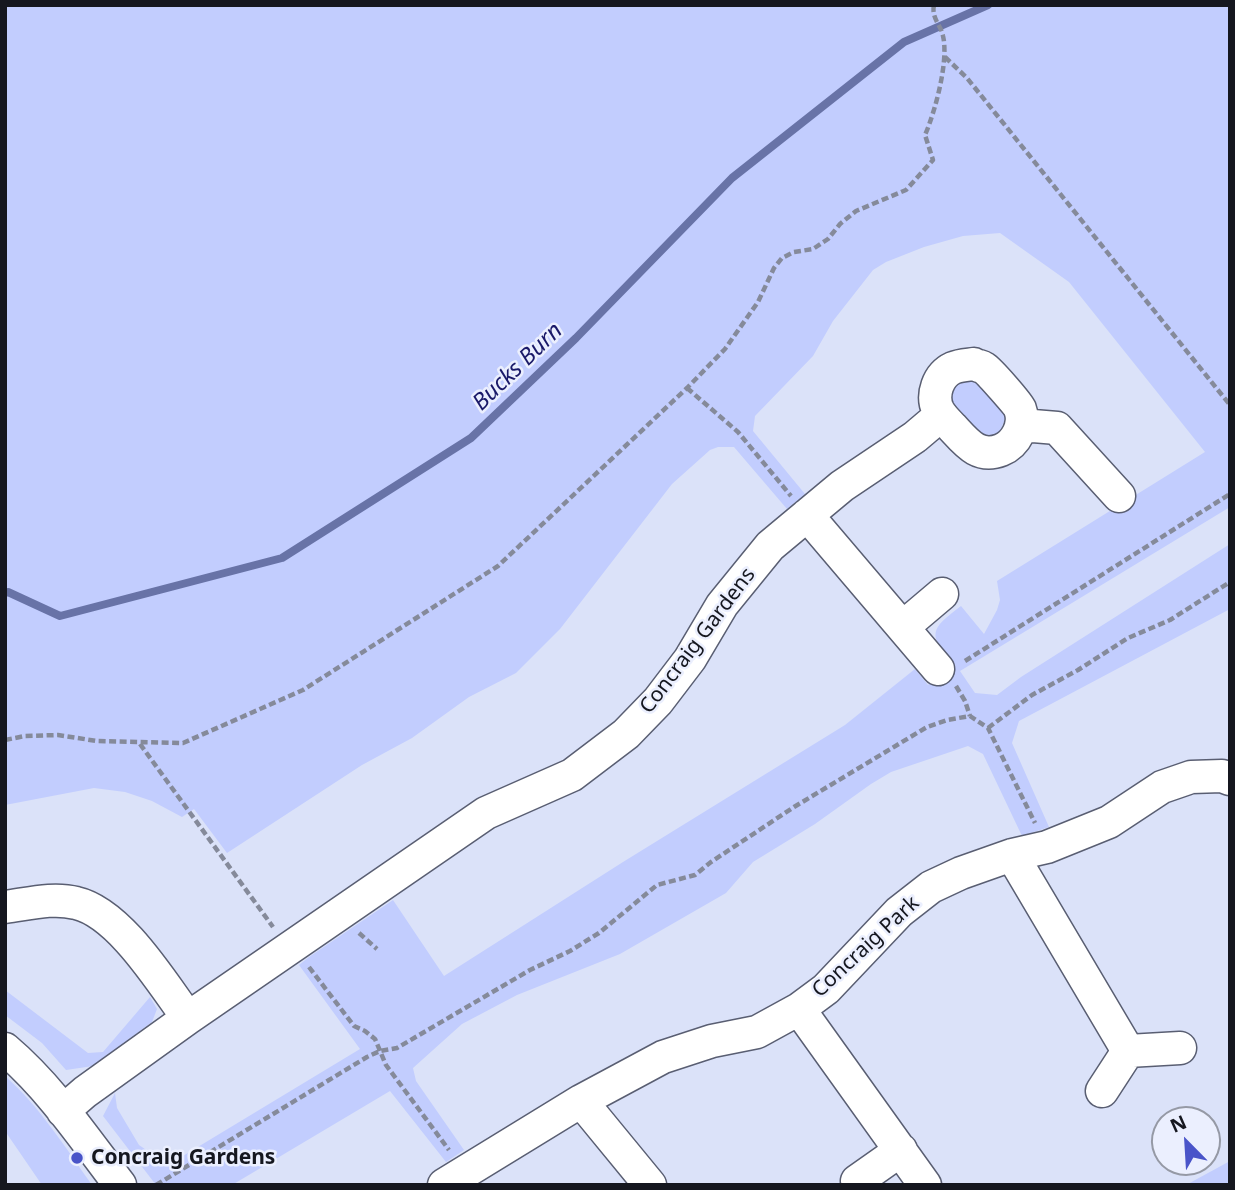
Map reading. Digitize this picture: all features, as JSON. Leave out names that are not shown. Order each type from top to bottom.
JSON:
[{"type":"street","points":[[962,365],[985,368],[1020,408],[1021,425],[1014,441],[1005,448],[994,452],[972,448],[937,409],[937,386],[951,369],[962,365]]},
{"type":"street","name":"Concraig Gardens","points":[[63,1111],[85,1092],[188,1018],[486,813],[572,775],[626,734],[658,701],[690,659],[722,605],[771,546],[842,486],[915,437],[941,415]]},
{"type":"street","points":[[1021,425],[1057,428],[1119,496]]},
{"type":"street","points":[[807,515],[902,627],[948,667]]},
{"type":"street","points":[[902,627],[942,594]]},
{"type":"street","name":"Concraig Park","points":[[444,1185],[581,1101],[663,1057],[712,1041],[757,1032],[799,1009],[826,989],[899,912],[931,887],[961,873],[1012,855],[1047,847],[1109,822],[1162,788],[1191,777],[1222,776],[1230,779]]},
{"type":"street","points":[[1012,855],[1128,1051]]},
{"type":"street","points":[[5,907],[55,900],[77,903],[99,912],[133,945],[188,1018]]},
{"type":"street","name":"Concraig Park","points":[[799,1009],[925,1185]]},
{"type":"street","points":[[1128,1051],[1180,1048]]},
{"type":"street","points":[[5,1049],[63,1111],[120,1185]]},
{"type":"street","points":[[1102,1091],[1128,1051]]},
{"type":"street","points":[[581,1101],[650,1185]]},
{"type":"street","points":[[857,1181],[901,1150]]},
{"type":"path","points":[[5,740],[25,736],[58,735],[97,741],[183,743],[303,690],[498,566],[725,349],[758,302],[774,268],[782,258],[794,252],[813,249],[828,239],[840,224],[856,211],[906,190],[933,160],[925,135],[933,116],[944,57],[943,35],[932,13],[934,5]]},
{"type":"path","points":[[944,57],[967,78],[1230,405]]},
{"type":"path","points":[[687,388],[738,432],[807,515]]},
{"type":"path","points":[[948,667],[1230,494]]},
{"type":"path","points":[[988,728],[1032,695],[1128,638],[1170,620],[1230,582]]},
{"type":"path","points":[[156,1185],[367,1057],[397,1048],[530,970],[570,951],[599,933],[657,885],[695,875],[794,807],[927,727],[970,716],[988,728],[1047,847]]},
{"type":"shaded area","points":[[5,5],[1230,5],[1230,507],[960,671],[975,693],[997,695],[1230,544],[1230,609],[1019,721],[1012,743],[1049,827],[1022,836],[983,754],[968,746],[891,772],[753,862],[726,893],[620,954],[517,995],[462,1024],[413,1068],[416,1081],[464,1150],[446,1162],[390,1091],[232,1185],[156,1185],[103,1116],[115,1093],[117,1108],[139,1145],[168,1165],[360,1049],[299,965],[309,957],[393,900],[444,976],[845,725],[915,669],[928,685],[953,665],[936,639],[938,627],[950,614],[961,606],[984,634],[1000,600],[997,581],[1205,452],[1069,282],[1000,233],[963,236],[924,247],[873,270],[833,321],[813,356],[755,416],[753,431],[805,494],[787,509],[734,447],[710,450],[672,484],[560,629],[516,673],[469,697],[412,738],[362,765],[227,853],[194,809],[182,817],[152,801],[125,792],[94,788],[5,805]]},
{"type":"shaded area","points":[[973,380],[997,402],[1006,417],[1000,431],[991,437],[979,434],[950,402],[950,391],[958,382]]},
{"type":"shaded area","points":[[5,990],[88,1053],[103,1052],[150,997],[157,1009],[152,1022],[93,1066],[66,1070],[42,1043],[5,1015]]},
{"type":"shaded area","points":[[5,1076],[41,1114],[92,1185],[42,1185],[5,1131]]},
{"type":"shaded area","points":[[1230,1161],[1230,1185],[1186,1185],[1202,1176],[1221,1176],[1221,1166]]},
{"type":"waterway","name":"Bucks Burn","points":[[5,593],[60,616],[282,558],[471,438],[576,338],[732,178],[904,42],[988,5]]},
{"type":"place","name":"Concraig Gardens","points":[[77,1158]]}]
